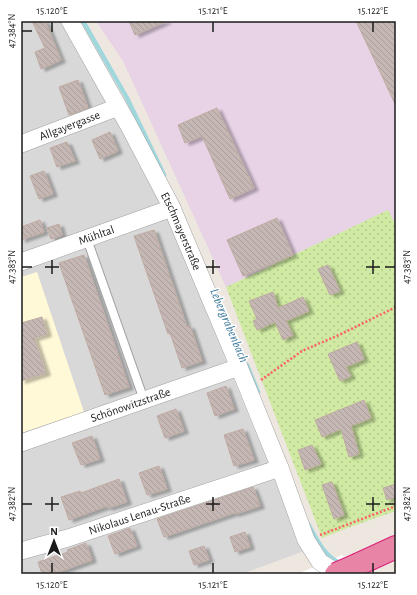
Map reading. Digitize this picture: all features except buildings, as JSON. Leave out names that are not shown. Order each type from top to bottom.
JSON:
[{"type":"highway","points":[[336,574],[396,547]]},
{"type":"street","name":"Etschmayerstraße","points":[[70,21],[172,208],[280,468],[306,540],[316,557],[327,567],[339,574]]},
{"type":"street","name":"Allgayergasse","points":[[21,144],[118,107]]},
{"type":"street","name":"Mühltal","points":[[21,262],[172,208]]},
{"type":"street","name":"Schönowitzstraße","points":[[21,443],[239,367]]},
{"type":"street","name":"Nikolaus Lenau-Straße","points":[[21,551],[68,538],[280,468]]},
{"type":"lane","points":[[87,238],[144,400]]},
{"type":"path","points":[[260,381],[302,351],[396,307]]},
{"type":"path","points":[[322,534],[396,506]]},
{"type":"shaded area","points":[[21,21],[72,21],[161,202],[304,551],[242,574],[21,574]]},
{"type":"shaded area","points":[[96,21],[396,21],[396,226],[388,210],[226,287],[123,61]]},
{"type":"shaded area","points":[[37,272],[84,412],[21,433],[21,277]]},
{"type":"green space","points":[[388,210],[396,226],[396,511],[322,538],[226,287]]},
{"type":"pier","points":[[342,555],[378,574],[307,574],[302,572]]},
{"type":"waterway","name":"Lebergrabenbach","points":[[83,21],[127,98],[164,175]]},
{"type":"waterway","name":"Lebergrabenbach","points":[[247,365],[258,392]]},
{"type":"waterway","name":"Lebergrabenbach","points":[[308,524],[329,556],[341,564]]}]
